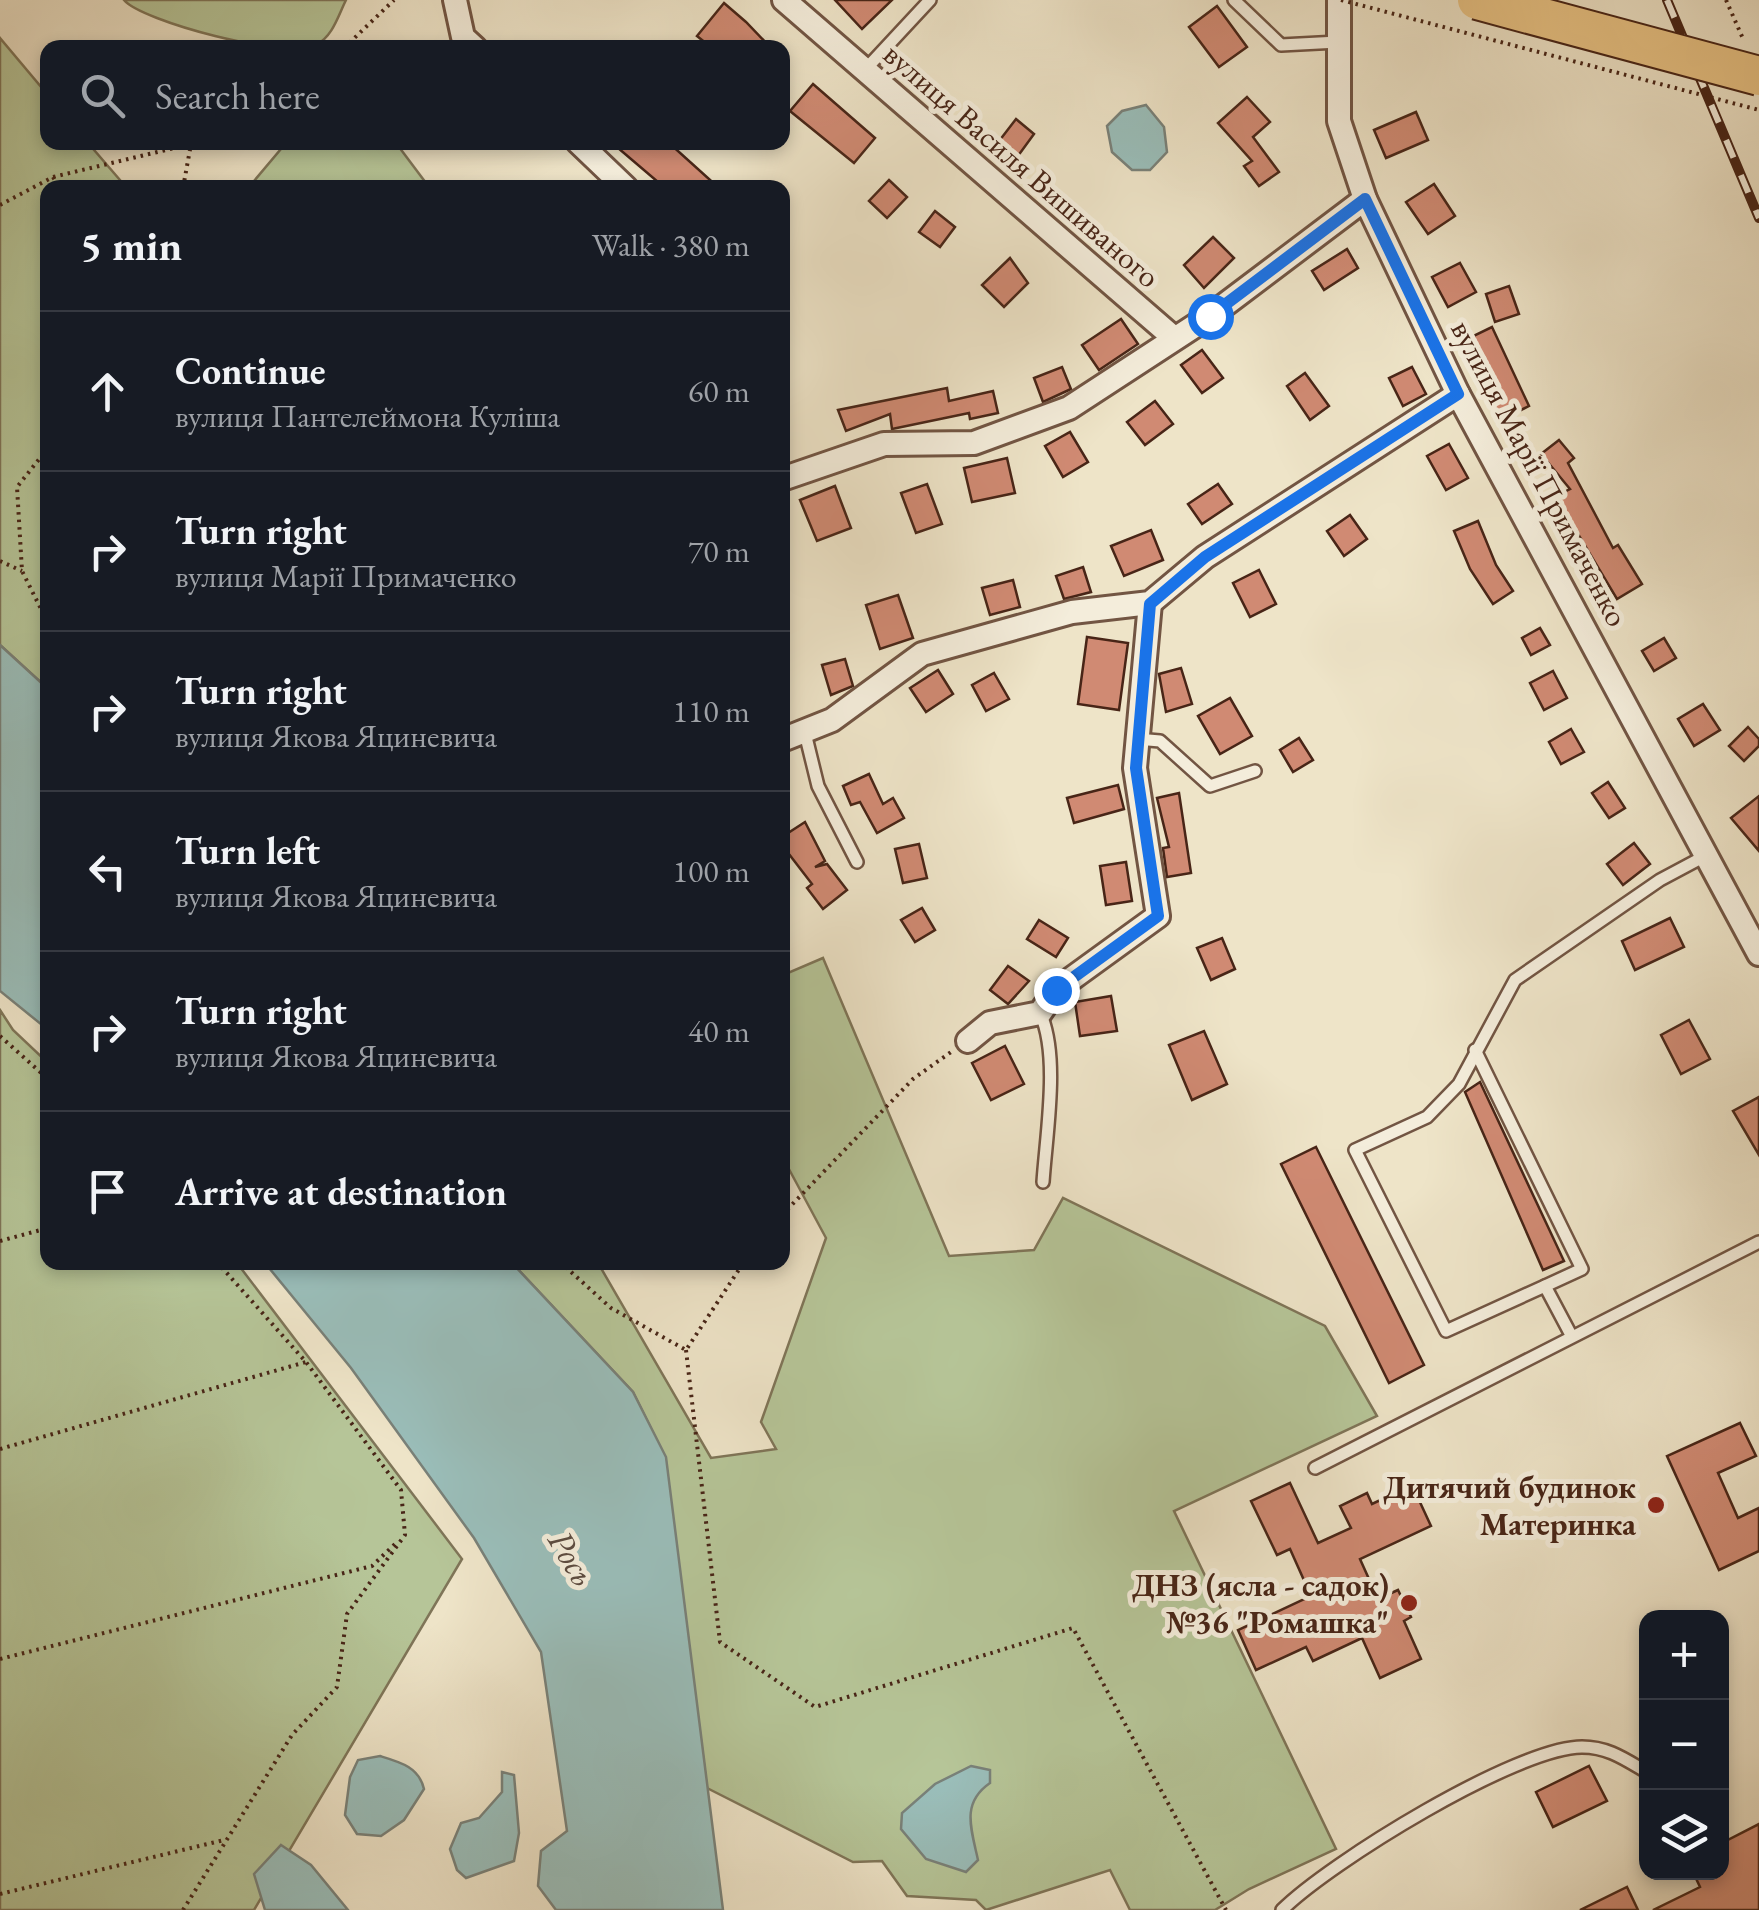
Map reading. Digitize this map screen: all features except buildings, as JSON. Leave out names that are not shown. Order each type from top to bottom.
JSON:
[{"type":"main road","points":[[1477,0],[1752,61]]},
{"type":"street","points":[[455,0],[467,40]]},
{"type":"street","name":"вулиця Василя Вишиваного","points":[[784,0],[1174,338]]},
{"type":"street","name":"вулиця Марії Примаченко","points":[[1340,0],[1339,120],[1365,199],[1458,394],[1759,954]]},
{"type":"street","points":[[586,150],[618,180]]},
{"type":"street","points":[[790,475],[884,444],[974,443],[1069,408],[1210,316],[1365,199]]},
{"type":"street","points":[[794,736],[832,720],[922,654],[1072,612],[1150,604],[1205,557],[1458,394]]},
{"type":"street","points":[[968,1041],[990,1024],[1040,1013],[1056,990],[1158,916],[1136,768],[1150,604]]},
{"type":"lane","points":[[864,71],[930,0]]},
{"type":"lane","points":[[1234,0],[1264,34],[1281,45],[1338,42]]},
{"type":"lane","points":[[794,736],[858,862]]},
{"type":"lane","points":[[1138,739],[1160,741],[1210,786],[1255,771]]},
{"type":"lane","points":[[1475,1050],[1582,1269],[1446,1331],[1355,1150],[1427,1117],[1459,1084],[1475,1050],[1515,980],[1660,880],[1704,856]]},
{"type":"lane","points":[[1040,1013],[1048,1028],[1049,1068],[1043,1182]]},
{"type":"lane","points":[[1315,1468],[1571,1334],[1759,1242]]},
{"type":"lane","points":[[1545,1286],[1571,1334]]},
{"type":"lane","points":[[1282,1910],[1344,1858],[1534,1758],[1578,1747],[1608,1749],[1639,1768]]},
{"type":"path","points":[[352,40],[394,0]]},
{"type":"path","points":[[1340,0],[1759,110]]},
{"type":"path","points":[[1726,0],[1752,61]]},
{"type":"path","points":[[47,180],[168,150]]},
{"type":"path","points":[[185,180],[192,150]]},
{"type":"path","points":[[0,205],[40,184]]},
{"type":"path","points":[[40,458],[17,486],[22,571],[40,606]]},
{"type":"path","points":[[0,561],[22,571]]},
{"type":"path","points":[[2,1036],[40,1072]]},
{"type":"path","points":[[790,1208],[913,1079],[968,1041]]},
{"type":"path","points":[[0,1240],[40,1230]]},
{"type":"path","points":[[182,1910],[292,1735],[337,1687],[347,1614],[405,1535],[402,1490],[306,1362],[224,1270]]},
{"type":"path","points":[[569,1270],[611,1308],[686,1350]]},
{"type":"path","points":[[739,1270],[686,1350],[720,1642],[814,1707],[1073,1628],[1226,1910]]},
{"type":"path","points":[[0,1449],[306,1362]]},
{"type":"path","points":[[0,1659],[372,1566],[405,1535]]},
{"type":"path","points":[[0,1894],[227,1839]]},
{"type":"green space","points":[[124,0],[346,0],[322,40],[233,40],[136,9]]},
{"type":"green space","points":[[0,38],[40,86],[40,150],[94,150],[120,180],[40,180],[40,682],[0,645]]},
{"type":"green space","points":[[280,150],[401,150],[424,180],[255,180]]},
{"type":"green space","points":[[823,958],[949,1256],[1034,1250],[1063,1198],[1325,1326],[1377,1416],[1174,1511],[1336,1849],[1249,1889],[1215,1910],[1130,1910],[1110,1870],[986,1910],[976,1900],[907,1896],[882,1861],[853,1862],[707,1788],[665,1457],[633,1392],[519,1270],[602,1270],[711,1458],[776,1449],[761,1422],[826,1238],[790,1171],[790,972]]},
{"type":"green space","points":[[0,1010],[13,1030],[40,1055],[40,1270],[242,1270],[462,1559],[254,1910],[0,1910]]},
{"type":"water","points":[[1146,105],[1164,127],[1167,152],[1150,170],[1132,170],[1112,152],[1107,126],[1122,111]]},
{"type":"water","points":[[0,645],[40,682],[40,1023],[0,991]]},
{"type":"water","name":"Рось","points":[[271,1270],[519,1270],[633,1392],[666,1457],[723,1910],[556,1910],[538,1886],[541,1851],[567,1831],[541,1652],[474,1538],[351,1368]]},
{"type":"water","points":[[380,1756],[413,1770],[424,1789],[404,1820],[381,1836],[357,1834],[345,1815],[350,1777],[358,1760]]},
{"type":"water","points":[[971,1766],[990,1770],[990,1783],[972,1808],[971,1827],[978,1860],[966,1872],[926,1859],[901,1829],[902,1813],[935,1784]]},
{"type":"water","points":[[502,1772],[514,1775],[519,1833],[514,1861],[466,1878],[457,1870],[450,1849],[461,1823],[479,1818],[502,1792]]},
{"type":"water","points":[[281,1845],[311,1865],[348,1910],[265,1910],[254,1874]]},
{"type":"railway","points":[[1667,0],[1759,218]]},
{"type":"place","name":"Дитячий будинок Материнка","points":[[1656,1505]]},
{"type":"place","name":"ДНЗ (ясла - садок) №36 \"Ромашка\"","points":[[1409,1603]]},
{"type":"route","points":[[1056,990],[1158,916],[1136,768],[1150,604],[1205,557],[1458,394],[1365,199],[1210,316]]}]
